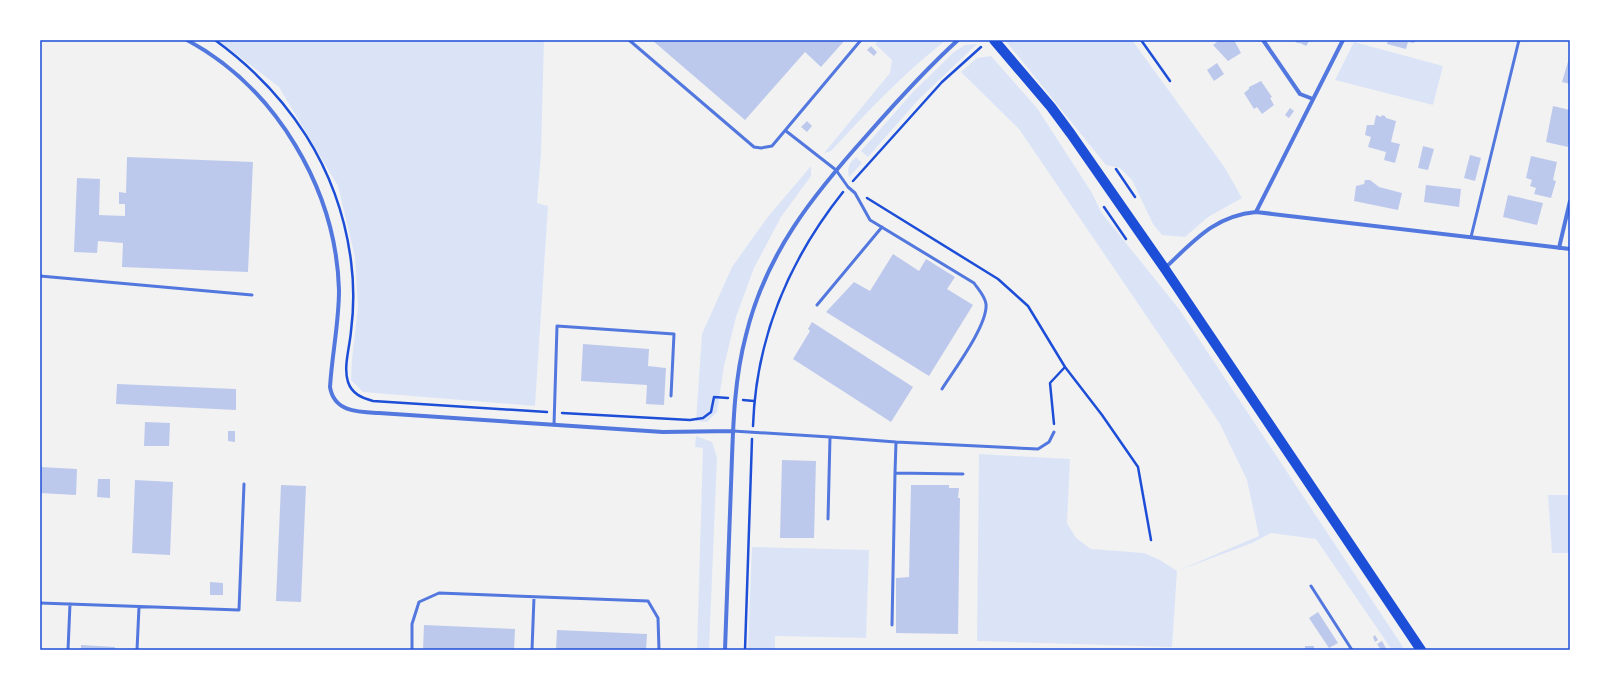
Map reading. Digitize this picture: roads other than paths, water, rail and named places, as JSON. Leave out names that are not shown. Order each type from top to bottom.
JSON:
[{"type":"main road","points":[[994,40],[1047,102],[1165,268],[1421,650]]},
{"type":"street","points":[[187,40],[225,66],[258,95],[288,134],[314,181],[327,218],[338,273],[338,311],[330,387],[333,398],[337,403],[351,411],[359,412],[663,432],[733,431]]},
{"type":"street","points":[[725,650],[734,399],[746,334],[767,275],[785,239],[804,209],[836,170],[916,80],[958,40]]},
{"type":"street","points":[[1264,40],[1300,94],[1313,99]]},
{"type":"street","points":[[1256,212],[1343,40]]},
{"type":"street","points":[[1559,248],[1570,201]]},
{"type":"street","points":[[1165,268],[1211,227],[1236,215],[1256,212],[1570,249]]},
{"type":"lane","points":[[629,40],[754,147],[772,146],[861,40]]},
{"type":"lane","points":[[1471,237],[1519,40]]},
{"type":"lane","points":[[786,131],[836,170],[848,187],[855,192],[870,220],[974,282],[982,294],[986,304],[982,325],[942,389]]},
{"type":"lane","points":[[817,305],[882,227]]},
{"type":"lane","points":[[40,276],[252,295]]},
{"type":"lane","points":[[554,424],[557,326],[674,334],[671,396]]},
{"type":"lane","points":[[733,431],[896,442],[1038,449],[1050,442],[1054,432]]},
{"type":"lane","points":[[828,519],[830,437]]},
{"type":"lane","points":[[892,625],[896,442]]},
{"type":"lane","points":[[895,473],[963,474]]},
{"type":"lane","points":[[40,603],[239,610],[244,484]]},
{"type":"lane","points":[[1311,586],[1352,650]]},
{"type":"lane","points":[[412,650],[412,624],[419,602],[439,593],[648,601],[658,618],[659,650]]},
{"type":"lane","points":[[532,650],[534,597]]},
{"type":"lane","points":[[68,650],[70,604]]},
{"type":"lane","points":[[137,650],[139,607]]}]
